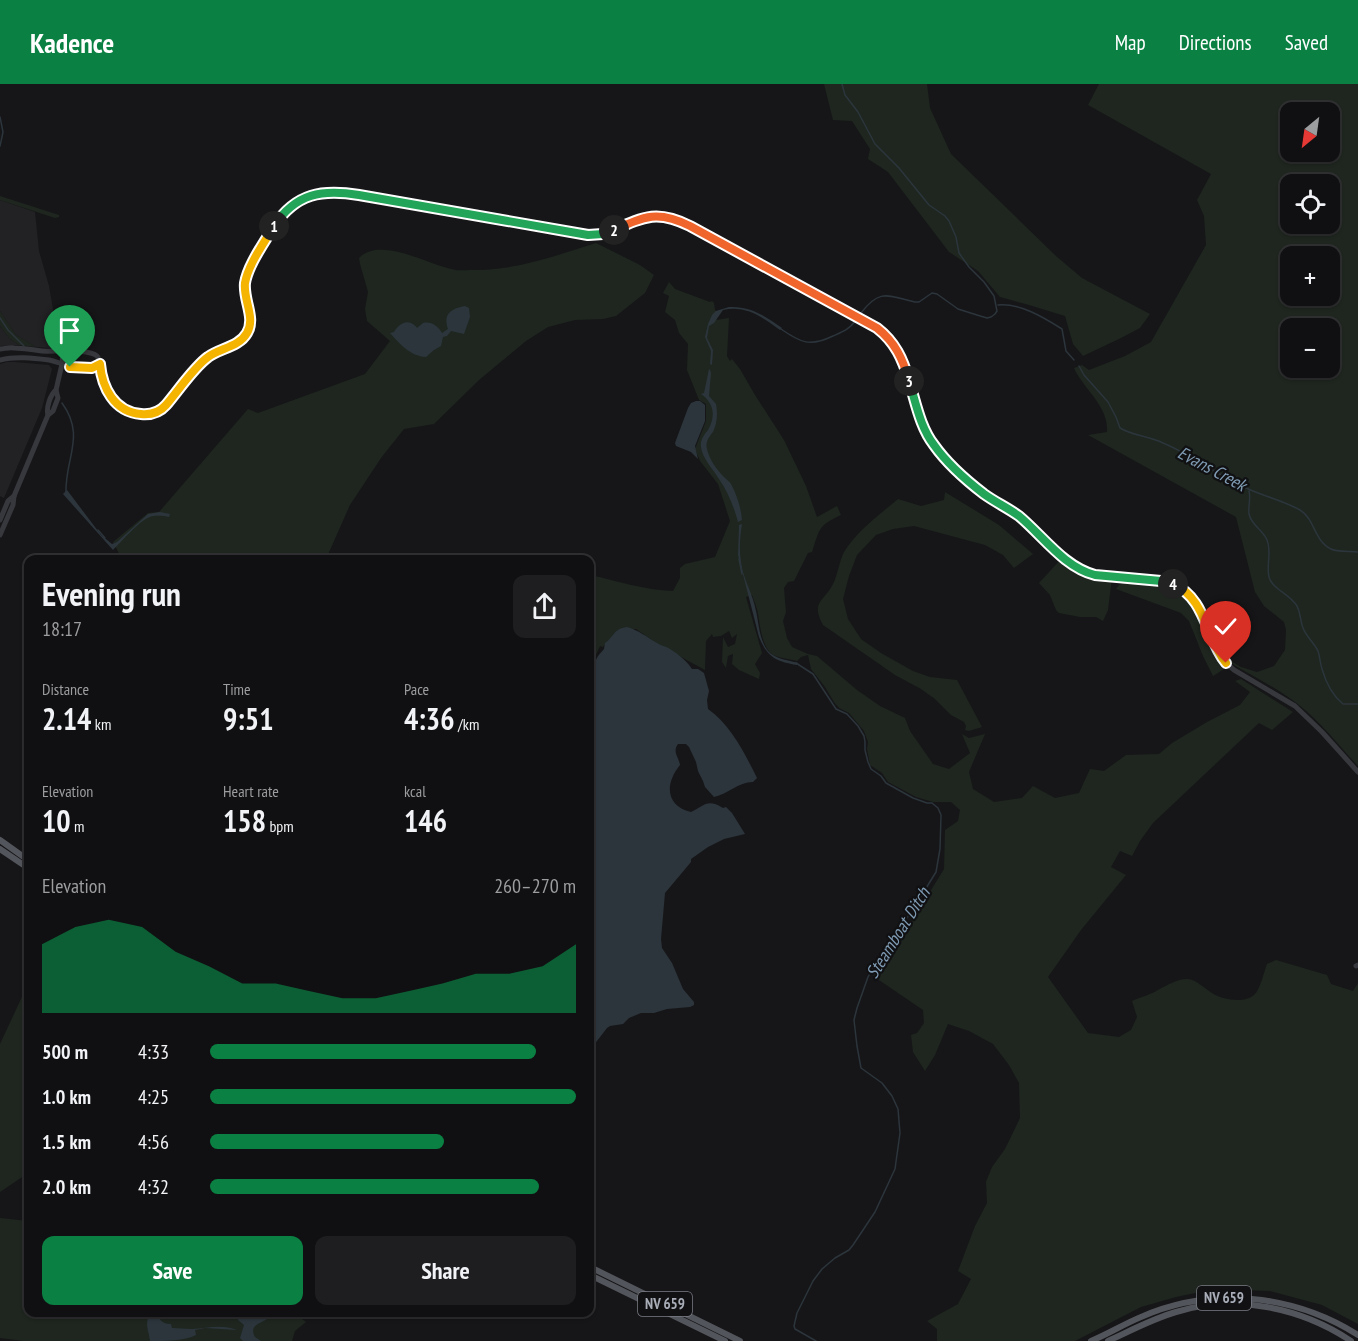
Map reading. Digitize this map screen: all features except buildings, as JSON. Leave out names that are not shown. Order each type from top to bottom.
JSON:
[{"type":"main road","points":[[0,840],[24,857]]},
{"type":"main road","points":[[0,849],[24,865]]},
{"type":"main road","name":"NV 659","points":[[594,1269],[740,1341]]},
{"type":"main road","name":"NV 659","points":[[594,1277],[725,1341]]},
{"type":"main road","name":"NV 659","points":[[1091,1341],[1140,1317],[1170,1307],[1199,1300],[1226,1298],[1271,1300],[1298,1307],[1340,1323],[1358,1335]]},
{"type":"main road","name":"NV 659","points":[[1108,1341],[1177,1311],[1221,1304],[1246,1304],[1288,1312],[1305,1317],[1351,1341]]},
{"type":"main road","points":[[1336,1332],[1343,1341]]},
{"type":"street","points":[[0,350],[14,348],[92,353],[98,357],[107,390],[120,407],[128,412],[156,413],[164,408],[207,357],[239,342],[247,333],[250,320],[245,288],[249,270],[281,216],[296,202],[315,194],[350,193],[588,235],[608,232],[646,217],[672,218],[872,324],[882,332],[890,339],[901,358],[929,438],[942,455],[970,482],[1020,517],[1069,562],[1080,569],[1102,576],[1166,582],[1184,590],[1196,603],[1216,648],[1226,663],[1295,706],[1358,772]]},
{"type":"street","points":[[0,535],[48,415],[47,409],[52,395],[57,390],[63,351]]},
{"type":"street","points":[[0,360],[23,358],[47,360],[87,369],[100,364]]},
{"type":"street","points":[[0,520],[8,501],[14,496]]},
{"type":"shaded area","points":[[824,84],[927,84],[930,108],[951,154],[1056,256],[1082,278],[1150,314],[1140,328],[1083,356],[1073,344],[1065,316],[1000,297],[978,271],[949,252],[888,172],[868,159],[870,149],[852,121],[833,120]]},
{"type":"shaded area","points":[[1099,84],[1358,84],[1358,766],[1322,726],[1299,705],[1229,660],[1257,672],[1274,666],[1285,650],[1286,630],[1284,622],[1264,606],[1255,592],[1236,517],[1088,435],[1107,432],[1107,423],[1100,406],[1074,368],[1082,365],[1089,370],[1125,356],[1151,342],[1206,245],[1204,216],[1197,200],[1211,174],[1088,105]]},
{"type":"shaded area","points":[[0,196],[59,215],[59,217],[55,218],[0,200]]},
{"type":"shaded area","points":[[0,200],[35,212],[39,251],[54,315],[54,344],[50,348],[36,347],[16,335],[0,311]]},
{"type":"shaded area","points":[[596,243],[640,265],[654,275],[645,293],[616,316],[575,320],[548,327],[526,341],[479,380],[434,424],[404,429],[381,458],[350,505],[328,555],[120,555],[113,542],[148,513],[159,512],[248,409],[258,413],[365,374],[390,341],[367,321],[365,309],[368,292],[359,258],[368,252],[391,250],[456,270],[486,270],[534,262]]},
{"type":"shaded area","points":[[669,282],[675,289],[712,301],[719,314],[716,320],[729,318],[727,356],[740,369],[784,440],[806,486],[817,517],[837,506],[841,515],[824,525],[812,552],[808,553],[794,581],[788,582],[784,588],[786,612],[783,621],[792,647],[817,656],[857,690],[880,706],[905,718],[910,731],[933,764],[949,769],[970,753],[962,734],[969,738],[985,734],[969,772],[973,789],[994,802],[1022,798],[1033,786],[1055,798],[1079,793],[1090,769],[1104,771],[1126,755],[1159,754],[1172,743],[1240,705],[1250,692],[1235,681],[1241,679],[1293,712],[1272,730],[1259,723],[1153,823],[1132,856],[1120,851],[1111,867],[1126,875],[1081,930],[1048,977],[1088,1033],[1119,1037],[1131,1030],[1137,1017],[1132,1001],[1180,980],[1195,981],[1222,998],[1246,999],[1257,992],[1267,964],[1276,960],[1327,975],[1331,984],[1353,991],[1358,983],[1358,1324],[1322,1305],[1270,1291],[1214,1289],[1141,1307],[1075,1341],[937,1341],[937,1329],[927,1321],[958,1304],[971,1279],[958,1271],[975,1226],[987,1203],[986,1182],[992,1167],[1005,1149],[1020,1118],[1019,1083],[993,1044],[969,1031],[948,1024],[935,1055],[925,1071],[913,1052],[911,1035],[917,1033],[924,1023],[923,1010],[873,976],[917,913],[944,869],[945,830],[958,821],[960,810],[951,802],[933,802],[916,797],[888,782],[882,773],[870,765],[868,742],[864,731],[849,713],[839,708],[834,702],[811,669],[808,655],[797,661],[769,652],[762,636],[752,595],[746,597],[762,653],[755,664],[760,673],[759,679],[739,670],[732,664],[733,654],[728,656],[726,668],[722,662],[723,637],[728,647],[735,644],[737,634],[732,638],[729,631],[721,636],[713,637],[712,634],[706,641],[705,670],[659,645],[636,629],[618,630],[603,647],[600,646],[594,659],[594,576],[641,587],[673,591],[680,578],[680,568],[685,564],[715,557],[730,521],[718,484],[700,461],[695,449],[706,421],[706,404],[699,400],[687,370],[688,344],[679,333],[675,320],[665,312],[669,296],[663,293]]},
{"type":"shaded area","points":[[465,306],[469,308],[470,317],[464,334],[451,331],[443,337],[441,346],[426,357],[410,352],[390,333],[401,324],[409,322],[417,328],[423,323],[431,323],[442,333],[448,329],[447,315]]},
{"type":"shaded area","points":[[729,307],[751,310],[782,328],[780,330],[746,311],[723,310],[709,326],[707,338],[713,350],[712,365],[710,364],[711,351],[705,337],[708,324],[716,311]]},
{"type":"shaded area","points":[[0,311],[16,335],[36,347],[19,345],[9,338],[0,326]]},
{"type":"shaded area","points":[[0,326],[9,338],[19,345],[0,346]]},
{"type":"shaded area","points":[[7,362],[49,365],[52,369],[42,408],[4,498],[0,496],[0,364]]},
{"type":"shaded area","points":[[709,369],[711,373],[709,396],[716,404],[717,415],[714,429],[707,442],[707,449],[714,464],[730,483],[735,493],[742,520],[738,522],[728,494],[701,447],[713,415],[709,401],[701,394],[704,393]]},
{"type":"shaded area","points":[[696,401],[705,405],[705,421],[695,446],[698,459],[691,452],[676,446],[675,443],[688,408]]},
{"type":"shaded area","points":[[67,490],[101,535],[112,544],[148,514],[160,512],[170,514],[169,517],[154,516],[146,519],[113,550],[63,494]]},
{"type":"shaded area","points":[[945,492],[999,525],[1033,554],[1014,568],[1003,555],[985,545],[914,526],[893,529],[876,535],[857,555],[843,599],[848,619],[861,639],[913,671],[930,677],[957,680],[982,727],[969,731],[965,730],[964,722],[951,715],[935,699],[895,675],[823,625],[818,611],[820,602],[835,580],[844,552],[855,537],[898,499],[921,506],[944,500]]},
{"type":"shaded area","points":[[742,524],[740,557],[755,605],[763,642],[771,654],[798,663],[797,665],[783,662],[769,654],[759,637],[738,555],[739,525]]},
{"type":"shaded area","points":[[1063,557],[1086,572],[1112,577],[1108,610],[1103,621],[1096,617],[1059,613],[1050,595],[1039,583]]},
{"type":"shaded area","points":[[1123,583],[1163,587],[1175,590],[1182,595],[1194,609],[1213,653],[1224,669],[1213,676],[1189,621],[1181,613],[1116,589]]},
{"type":"shaded area","points":[[627,627],[639,632],[668,648],[688,663],[692,669],[698,669],[704,673],[709,691],[708,709],[724,723],[757,778],[753,782],[714,797],[705,787],[689,747],[686,744],[678,744],[676,747],[680,765],[672,779],[670,793],[676,805],[691,812],[709,803],[726,807],[745,834],[724,839],[691,859],[691,862],[665,893],[662,948],[694,1005],[654,1013],[641,1013],[629,1018],[623,1024],[607,1028],[594,1045],[594,664],[604,649],[605,643],[622,628]]},
{"type":"shaded area","points":[[24,993],[24,1176],[0,1192],[0,1044]]},
{"type":"shaded area","points":[[0,1218],[24,1221],[24,1317],[304,1317],[302,1319],[306,1322],[295,1331],[292,1341],[24,1341],[0,1338]]},
{"type":"shaded area","points":[[149,1317],[159,1317],[162,1322],[171,1324],[172,1328],[204,1328],[195,1330],[196,1335],[186,1338],[150,1341],[147,1323]]},
{"type":"shaded area","points":[[239,1317],[270,1317],[254,1328],[255,1337],[261,1341],[243,1341],[240,1338],[244,1325],[238,1320]]},
{"type":"shaded area","points":[[220,1327],[237,1330],[206,1328]]},
{"type":"waterway","name":"Steamboat Ditch","points":[[842,84],[845,95],[858,112],[875,144],[899,168],[929,205],[949,221],[956,237],[959,253],[994,296],[997,311],[987,318],[958,309],[932,293],[919,302],[891,296],[879,297],[861,313]]},
{"type":"waterway","points":[[0,117],[3,132],[0,146]]},
{"type":"waterway","name":"Evans Creek","points":[[998,305],[1015,306],[1062,329],[1066,351],[1074,360]]},
{"type":"waterway","points":[[0,318],[24,346]]},
{"type":"waterway","points":[[781,329],[794,338],[806,342],[818,342],[843,332],[856,320]]},
{"type":"waterway","name":"Evans Creek","points":[[1079,366],[1108,402],[1120,428],[1174,448],[1244,487],[1300,510],[1309,519],[1325,545],[1336,551],[1358,552]]},
{"type":"waterway","points":[[62,403],[73,426],[74,437],[66,492]]},
{"type":"waterway","points":[[1249,491],[1250,518],[1265,536],[1268,545],[1268,573],[1271,581],[1297,606],[1303,628],[1318,651],[1321,667],[1333,693],[1343,704],[1358,704]]},
{"type":"waterway","points":[[98,530],[105,538]]},
{"type":"waterway","points":[[739,559],[742,574]]},
{"type":"waterway","name":"Steamboat Ditch","points":[[796,663],[813,674],[836,709],[847,714],[858,726],[864,736],[865,750],[871,769],[886,783],[913,798],[932,803],[941,815],[940,849],[936,872],[868,977],[854,1020],[861,1068],[882,1083],[892,1096],[898,1109],[900,1133],[895,1169],[875,1212],[849,1250],[822,1269],[813,1281],[797,1313],[795,1329],[816,1341]]},
{"type":"route","points":[[70,367],[87,369],[100,364],[107,390],[117,405],[128,412],[138,414],[152,414],[160,411],[207,357],[239,342],[247,333],[250,320],[245,288],[249,270],[281,216],[296,202],[315,194],[350,193],[588,235],[608,232],[646,217],[672,218],[872,324],[882,332],[898,351],[925,430],[933,445],[946,460],[982,492],[1020,517],[1069,562],[1080,569],[1102,576],[1166,582],[1184,590],[1196,603],[1216,648],[1226,663]]}]
